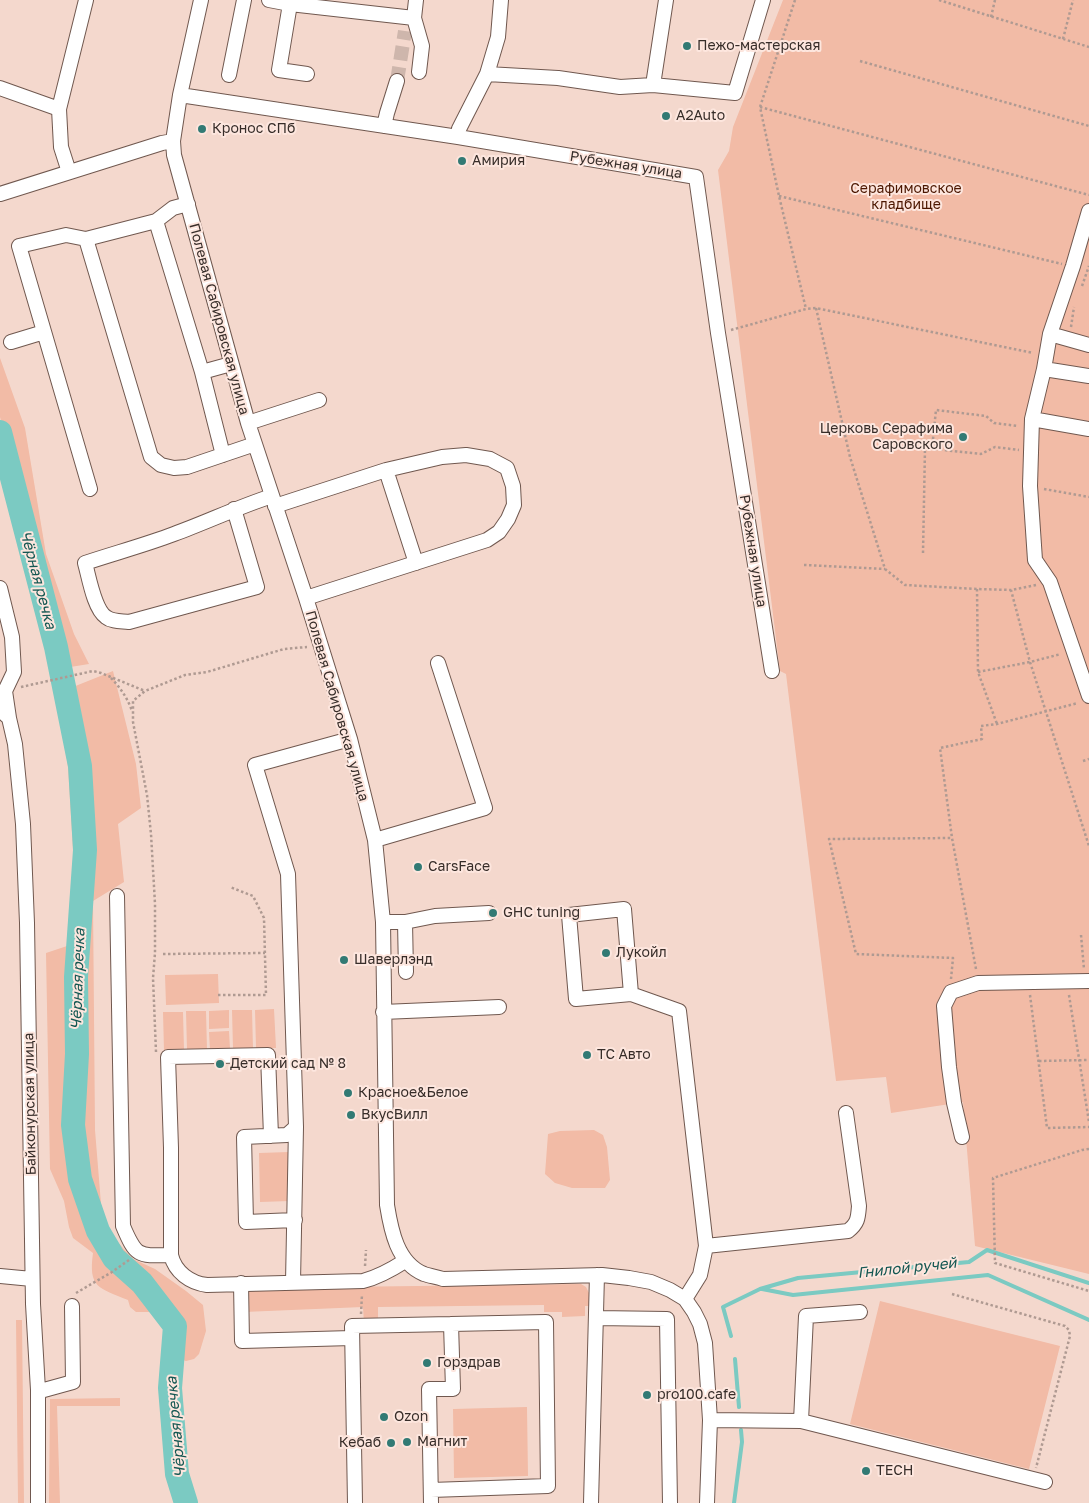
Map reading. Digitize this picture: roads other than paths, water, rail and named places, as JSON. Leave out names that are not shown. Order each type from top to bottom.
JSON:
[{"type":"street","points":[[70,172],[61,147],[59,109],[86,0]]},
{"type":"street","name":"Полевая Сабировская улица","points":[[201,0],[180,95],[173,141],[174,155],[248,423],[350,739],[375,840],[383,922],[387,1205],[390,1226],[405,1261]]},
{"type":"street","points":[[229,75],[244,0]]},
{"type":"street","points":[[270,0],[290,4],[410,17]]},
{"type":"street","points":[[404,31],[416,0]]},
{"type":"street","points":[[458,137],[459,129],[487,74],[498,37],[501,0]]},
{"type":"street","points":[[653,85],[666,0]]},
{"type":"street","points":[[487,74],[558,78],[620,87],[653,85],[735,93],[763,0]]},
{"type":"street","points":[[290,4],[279,70],[307,74]]},
{"type":"street","points":[[410,17],[422,46],[419,72]]},
{"type":"street","points":[[384,126],[397,81]]},
{"type":"street","points":[[0,88],[59,109]]},
{"type":"street","name":"Рубежная улица","points":[[180,95],[458,137],[696,176],[718,333],[772,671]]},
{"type":"street","points":[[0,194],[173,141]]},
{"type":"street","points":[[90,489],[19,246],[66,235],[86,239],[156,221],[173,208],[188,204]]},
{"type":"street","points":[[1085,699],[1074,651],[1050,582],[1035,560],[1030,486],[1030,451],[1032,424],[1050,334],[1089,211]]},
{"type":"street","points":[[156,221],[202,372],[223,455]]},
{"type":"street","points":[[86,239],[151,457],[161,465],[174,468],[188,467],[255,444]]},
{"type":"street","points":[[10,342],[44,332]]},
{"type":"street","points":[[1050,334],[1089,345]]},
{"type":"street","points":[[1045,362],[1089,376]]},
{"type":"street","points":[[202,372],[231,364]]},
{"type":"street","points":[[248,423],[319,400]]},
{"type":"street","points":[[1032,424],[1089,429]]},
{"type":"street","points":[[234,509],[257,587],[129,622],[107,618],[99,610],[85,563],[174,534],[234,509],[274,501],[386,470],[442,457],[466,455],[490,459],[507,468],[513,486],[514,505],[508,519],[499,532],[487,540],[306,598]]},
{"type":"street","points":[[386,470],[416,563]]},
{"type":"street","points":[[0,588],[12,638],[14,672],[3,692]]},
{"type":"street","points":[[375,840],[485,808],[438,663]]},
{"type":"street","name":"Байконурская улица","points":[[3,692],[4,714],[14,744],[23,824],[27,924],[32,1279],[38,1390],[38,1503]]},
{"type":"street","points":[[293,1282],[296,1127],[288,874],[255,765],[350,739]]},
{"type":"street","points":[[117,896],[123,1226],[131,1245],[140,1254],[171,1255]]},
{"type":"street","points":[[631,994],[624,909],[569,915],[576,999],[631,994],[679,1011],[706,1246],[700,1275],[686,1299]]},
{"type":"street","points":[[383,922],[405,922],[435,916],[489,913]]},
{"type":"street","points":[[405,922],[406,972]]},
{"type":"street","points":[[962,1137],[954,1103],[949,1068],[944,1006],[950,992],[978,983],[1087,981]]},
{"type":"street","points":[[383,1012],[499,1007]]},
{"type":"street","points":[[270,1136],[268,1055],[168,1057],[171,1148],[171,1255],[177,1268],[189,1279],[197,1284],[207,1285],[363,1281],[387,1273],[405,1261],[422,1273],[443,1279],[596,1275],[651,1282],[670,1290],[686,1299],[700,1324],[705,1343],[710,1420],[708,1503]]},
{"type":"street","points":[[706,1246],[848,1230],[855,1226],[859,1206],[846,1113]]},
{"type":"street","points":[[295,1220],[246,1222],[244,1137],[287,1135],[296,1127]]},
{"type":"street","points":[[591,1503],[596,1275]]},
{"type":"street","points":[[0,1276],[32,1279]]},
{"type":"street","points":[[241,1283],[242,1341],[352,1338]]},
{"type":"street","points":[[38,1390],[74,1382],[72,1300]]},
{"type":"street","points":[[800,1421],[806,1316],[860,1312]]},
{"type":"street","points":[[596,1318],[667,1319],[670,1503]]},
{"type":"street","points":[[355,1503],[352,1326],[546,1322],[548,1486],[431,1497],[430,1389],[453,1388],[450,1324]]},
{"type":"street","points":[[710,1420],[800,1421],[1039,1480]]},
{"type":"waterway","name":"Чёрная речка","points":[[0,432],[56,647],[80,766],[85,850],[76,977],[77,1054],[73,1125],[80,1179],[98,1231],[114,1258],[142,1283],[175,1326],[170,1388],[177,1474],[186,1503]]},
{"type":"waterway","name":"Гнилой ручей","points":[[731,1336],[723,1307],[760,1289],[798,1278],[969,1262],[987,1250],[1089,1283]]},
{"type":"waterway","points":[[762,1289],[793,1295],[988,1275],[1089,1320]]},
{"type":"waterway","points":[[735,1359],[739,1407]]},
{"type":"waterway","points":[[734,1503],[742,1442],[741,1430]]},
{"type":"tunnel","points":[[397,81],[405,31]]},
{"type":"place","name":"Пежо-мастерская","points":[[687,46]]},
{"type":"place","name":"A2Auto","points":[[666,116]]},
{"type":"place","name":"Кронос СПб","points":[[202,129]]},
{"type":"place","name":"Амирия","points":[[462,161]]},
{"type":"place","name":"Церковь Серафима Саровского","points":[[963,437]]},
{"type":"place","name":"CarsFace","points":[[418,867]]},
{"type":"place","name":"GHC tuning","points":[[493,913]]},
{"type":"place","name":"Лукойл","points":[[606,953]]},
{"type":"place","name":"Шаверлэнд","points":[[344,960]]},
{"type":"place","name":"ТС Авто","points":[[587,1055]]},
{"type":"place","name":"Детский сад № 8","points":[[220,1064]]},
{"type":"place","name":"Красное&Белое","points":[[348,1093]]},
{"type":"place","name":"ВкусВилл","points":[[351,1115]]},
{"type":"place","name":"Горздрав","points":[[427,1363]]},
{"type":"place","name":"pro100.cafe","points":[[647,1395]]},
{"type":"place","name":"Ozon","points":[[384,1417]]},
{"type":"place","name":"Магнит","points":[[407,1442]]},
{"type":"place","name":"Кебаб","points":[[391,1443]]},
{"type":"place","name":"TECH","points":[[866,1471]]},
{"type":"park label","name":"Серафимовское кладбище","points":[[906,197]]}]
